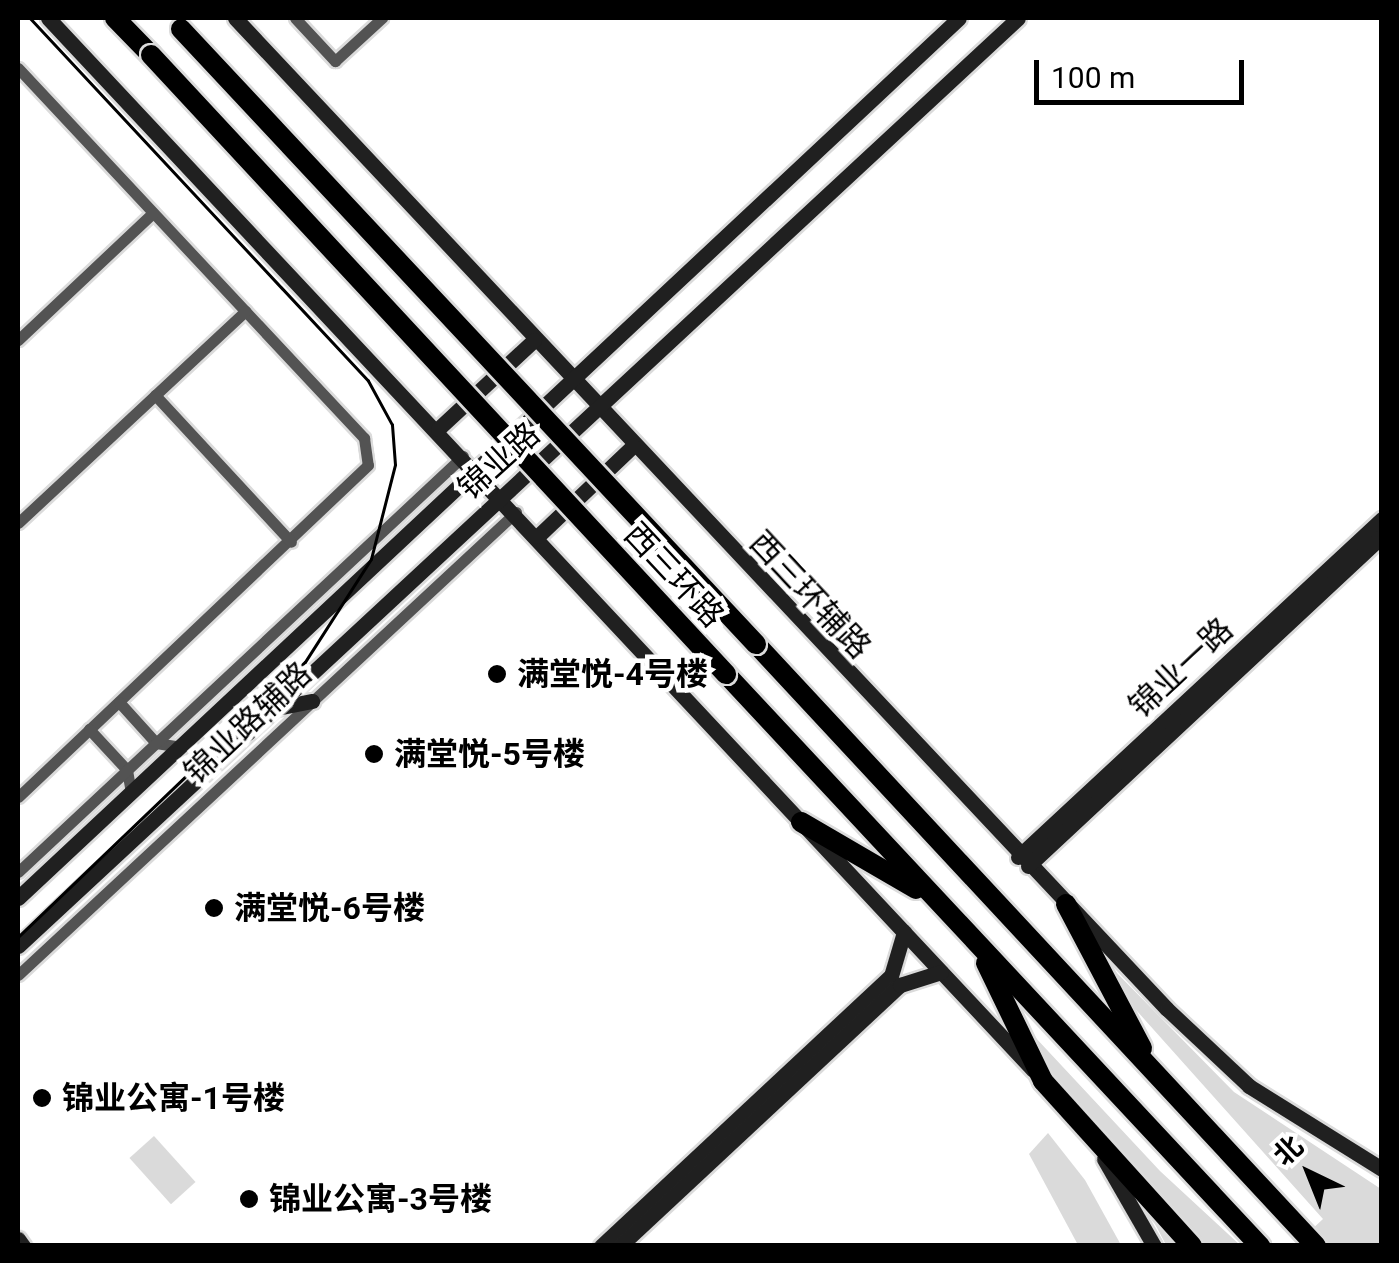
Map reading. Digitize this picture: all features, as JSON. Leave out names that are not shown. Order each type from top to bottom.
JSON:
[{"type":"highway","name":"西三环路","points":[[115,18],[1260,1246]]},
{"type":"highway","name":"西三环路","points":[[176,23],[1316,1246]]},
{"type":"highway","points":[[801,822],[935,899]]},
{"type":"highway","points":[[1066,904],[1155,1072]]},
{"type":"highway","points":[[977,944],[1043,1081],[1192,1246]]},
{"type":"main road","points":[[48,18],[516,512],[1043,1081]]},
{"type":"main road","name":"西三环辅路","points":[[235,18],[1023,862],[1249,1086],[1330,1144],[1382,1169]]},
{"type":"main road","name":"锦业路","points":[[18,898],[959,18]]},
{"type":"main road","name":"锦业路","points":[[18,946],[1018,18]]},
{"type":"main road","points":[[438,429],[534,340]]},
{"type":"main road","points":[[538,536],[633,446]]},
{"type":"main road","name":"锦业一路","points":[[1023,862],[1382,519]]},
{"type":"main road","name":"锦业一路","points":[[1023,862],[1382,536]]},
{"type":"main road","points":[[272,708],[312,701]]},
{"type":"main road","points":[[600,1246],[892,976],[904,932]]},
{"type":"main road","points":[[620,1246],[900,985],[941,972]]},
{"type":"main road","points":[[1078,1118],[1154,1246]]},
{"type":"main road","points":[[1330,1144],[1382,1178]]},
{"type":"main road","points":[[18,1240],[23,1246]]},
{"type":"street","points":[[295,18],[336,61],[382,18]]},
{"type":"street","points":[[18,68],[368,449],[361,477],[18,797]]},
{"type":"street","points":[[18,340],[153,213]]},
{"type":"street","points":[[18,523],[245,311]]},
{"type":"street","points":[[155,395],[291,542]]},
{"type":"street","name":"锦业路辅路","points":[[18,872],[463,456]]},
{"type":"street","name":"锦业路辅路","points":[[18,975],[516,512]]},
{"type":"street","points":[[119,702],[156,743],[180,747]]},
{"type":"street","points":[[89,730],[127,770],[131,792]]},
{"type":"shaded area","points":[[1108,964],[1234,1092],[1381,1189],[1381,1245],[1295,1245],[1323,1219],[1128,1001]]},
{"type":"shaded area","points":[[1034,1036],[1160,1171],[1240,1245],[1166,1245],[1155,1224],[1175,1210],[1054,1079]]},
{"type":"shaded area","points":[[1048,1133],[1085,1180],[1121,1245],[1078,1245],[1029,1154]]},
{"type":"shaded area","points":[[154,1136],[195,1182],[171,1204],[129,1158]]},
{"type":"tram line","points":[[18,937],[305,662],[371,559],[395,465],[392,425],[368,381],[30,18]]},
{"type":"place","name":"满堂悦-4号楼","points":[[497,674]]},
{"type":"place","name":"满堂悦-5号楼","points":[[374,754]]},
{"type":"place","name":"满堂悦-6号楼","points":[[214,908]]},
{"type":"place","name":"锦业公寓-1号楼","points":[[42,1098]]},
{"type":"place","name":"锦业公寓-3号楼","points":[[249,1199]]}]
